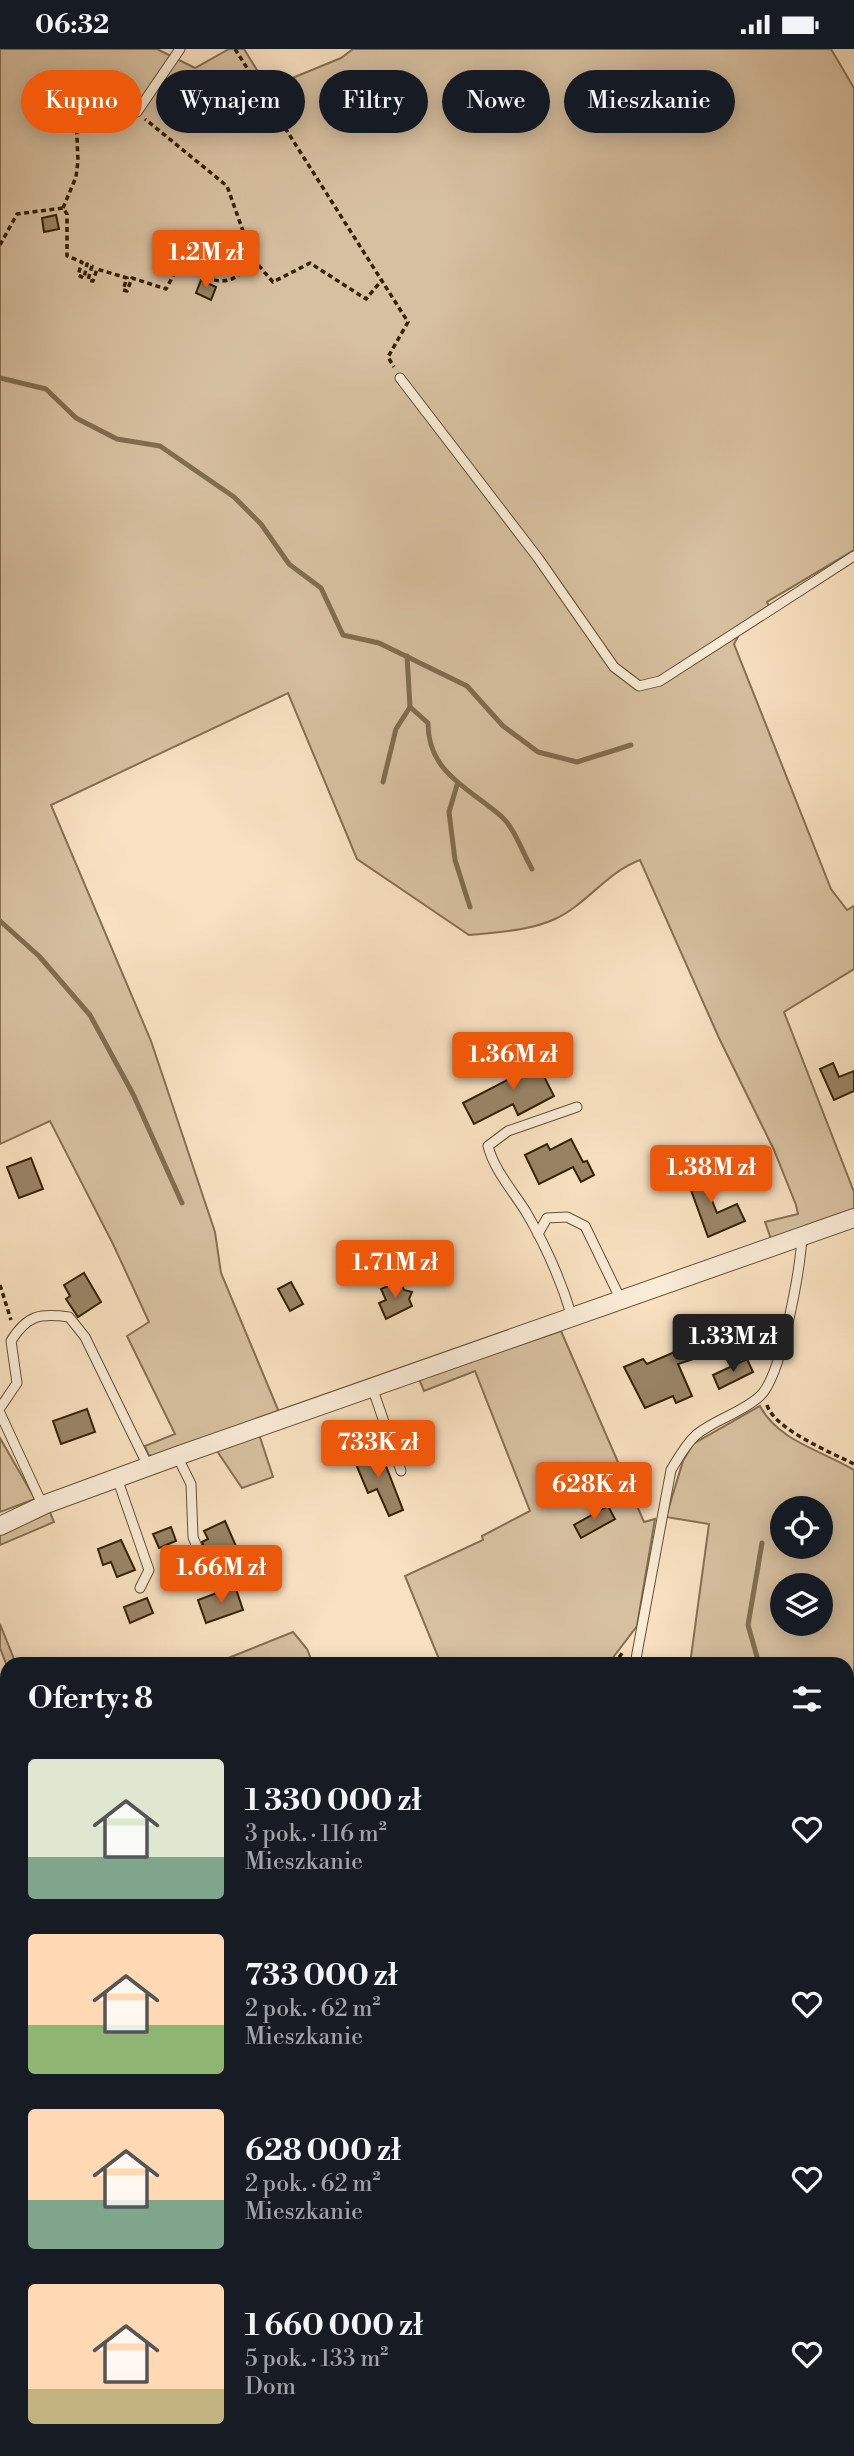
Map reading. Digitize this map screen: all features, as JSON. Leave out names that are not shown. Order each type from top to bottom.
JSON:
[{"type":"street","points":[[0,1525],[177,1456],[854,1218]]},
{"type":"lane","points":[[142,105],[180,49]]},
{"type":"lane","points":[[400,378],[538,558],[614,667],[639,686],[660,681],[854,556]]},
{"type":"lane","points":[[572,1319],[560,1275],[491,1158],[488,1146],[508,1131],[577,1107]]},
{"type":"lane","points":[[538,1234],[547,1218],[567,1217],[585,1226],[621,1300]]},
{"type":"lane","points":[[636,1657],[671,1470],[684,1448],[698,1434],[744,1409],[764,1392],[778,1362],[801,1255],[802,1235]]},
{"type":"lane","points":[[44,1506],[0,1410],[17,1383],[11,1341],[23,1323],[45,1314],[69,1317],[85,1337],[148,1467]]},
{"type":"lane","points":[[372,1387],[401,1471]]},
{"type":"lane","points":[[177,1456],[191,1484],[193,1537],[207,1571]]},
{"type":"lane","points":[[117,1478],[149,1570],[140,1588]]},
{"type":"path","points":[[235,49],[408,322],[388,357],[400,378]]},
{"type":"path","points":[[142,116],[227,186],[253,259],[274,282],[310,263],[366,299],[382,280]]},
{"type":"path","points":[[63,208],[76,177],[77,133]]},
{"type":"path","points":[[1,243],[17,214],[63,208]]},
{"type":"path","points":[[63,208],[67,214],[67,256],[82,262],[78,275],[84,278],[87,264],[92,266],[88,280],[93,281],[97,269],[127,278],[123,290],[127,291],[132,278],[166,289],[179,265],[221,283],[231,282],[243,274],[253,259]]},
{"type":"path","points":[[0,1285],[15,1334]]},
{"type":"path","points":[[764,1392],[768,1411],[785,1427],[854,1464]]},
{"type":"shaded area","points":[[0,49],[157,49],[195,68],[229,49],[244,49],[257,70],[156,70],[156,133],[305,133],[305,73],[341,58],[353,49],[831,49],[854,88],[854,550],[767,602],[772,613],[740,633],[734,644],[831,889],[847,910],[854,906],[854,969],[784,1012],[854,1192],[854,1211],[771,1239],[765,1222],[798,1214],[796,1205],[774,1150],[719,1038],[640,860],[617,872],[577,905],[555,919],[524,929],[469,935],[357,859],[288,693],[51,805],[151,1041],[215,1232],[221,1273],[279,1412],[153,1457],[148,1454],[145,1446],[175,1434],[127,1336],[149,1322],[113,1244],[50,1121],[0,1144]]},
{"type":"shaded area","points":[[561,1331],[644,1522],[655,1519],[637,1626],[613,1657],[438,1657],[405,1576],[483,1540],[482,1536],[530,1511],[475,1371],[424,1391],[419,1379]]},
{"type":"shaded area","points":[[760,1406],[768,1418],[789,1437],[854,1470],[854,1657],[691,1657],[709,1524],[666,1517],[683,1461],[693,1444]]},
{"type":"shaded area","points":[[259,1434],[273,1477],[242,1488],[215,1448]]},
{"type":"shaded area","points":[[0,1438],[35,1499],[0,1512]]},
{"type":"shaded area","points":[[49,1510],[54,1522],[0,1545],[0,1532]]},
{"type":"shaded area","points":[[0,1624],[13,1657],[4,1657],[0,1648]]},
{"type":"shaded area","points":[[293,1632],[310,1657],[231,1657]]},
{"type":"building","points":[[56,215],[59,229],[44,232],[42,218]]},
{"type":"building","points":[[201,280],[216,287],[211,300],[196,293]]},
{"type":"building","points":[[530,1049],[554,1096],[518,1115],[513,1104],[474,1124],[463,1103],[523,1072],[515,1057]]},
{"type":"building","points":[[833,1063],[839,1077],[854,1071],[854,1091],[834,1100],[820,1069]]},
{"type":"building","points":[[571,1139],[583,1162],[587,1161],[594,1175],[581,1182],[573,1167],[539,1184],[525,1155],[547,1144],[550,1150]]},
{"type":"building","points":[[31,1158],[43,1189],[19,1198],[7,1167]]},
{"type":"building","points":[[697,1163],[717,1213],[737,1204],[745,1221],[708,1237],[683,1168]]},
{"type":"building","points":[[84,1273],[101,1302],[78,1317],[66,1299],[70,1296],[64,1285]]},
{"type":"building","points":[[400,1281],[404,1290],[412,1292],[409,1299],[412,1306],[386,1319],[379,1303],[386,1300],[381,1289]]},
{"type":"building","points":[[291,1282],[303,1304],[290,1311],[278,1289]]},
{"type":"building","points":[[691,1324],[702,1356],[678,1364],[692,1396],[676,1403],[673,1396],[645,1408],[624,1367],[643,1359],[647,1364],[684,1348],[677,1329]]},
{"type":"building","points":[[747,1359],[753,1372],[719,1389],[713,1375]]},
{"type":"building","points":[[87,1409],[95,1432],[61,1444],[53,1421]]},
{"type":"building","points":[[373,1449],[378,1463],[384,1461],[403,1510],[389,1516],[377,1489],[368,1493],[353,1457]]},
{"type":"building","points":[[608,1506],[615,1519],[581,1538],[574,1525]]},
{"type":"building","points":[[225,1521],[239,1553],[212,1566],[202,1542],[208,1539],[204,1531]]},
{"type":"building","points":[[171,1527],[176,1541],[159,1548],[153,1534]]},
{"type":"building","points":[[121,1540],[135,1570],[117,1577],[111,1562],[103,1565],[98,1549]]},
{"type":"building","points":[[189,1547],[199,1572],[185,1578],[174,1554]]},
{"type":"building","points":[[235,1586],[243,1610],[206,1623],[198,1600]]},
{"type":"building","points":[[147,1598],[153,1613],[130,1623],[124,1607]]},
{"type":"waterway","points":[[0,378],[46,389],[76,418],[117,439],[160,446],[234,497],[261,524],[289,564],[321,588],[343,635],[379,643],[467,686],[503,726],[538,752],[577,762],[631,745]]},
{"type":"waterway","points":[[407,656],[410,707],[428,723],[435,755],[453,778],[507,822],[532,869]]},
{"type":"waterway","points":[[383,782],[396,729],[410,707]]},
{"type":"waterway","points":[[457,785],[449,812],[455,860],[470,907]]},
{"type":"waterway","points":[[0,921],[39,956],[90,1015],[133,1094],[182,1203]]},
{"type":"waterway","points":[[757,1657],[748,1625],[762,1543]]}]
